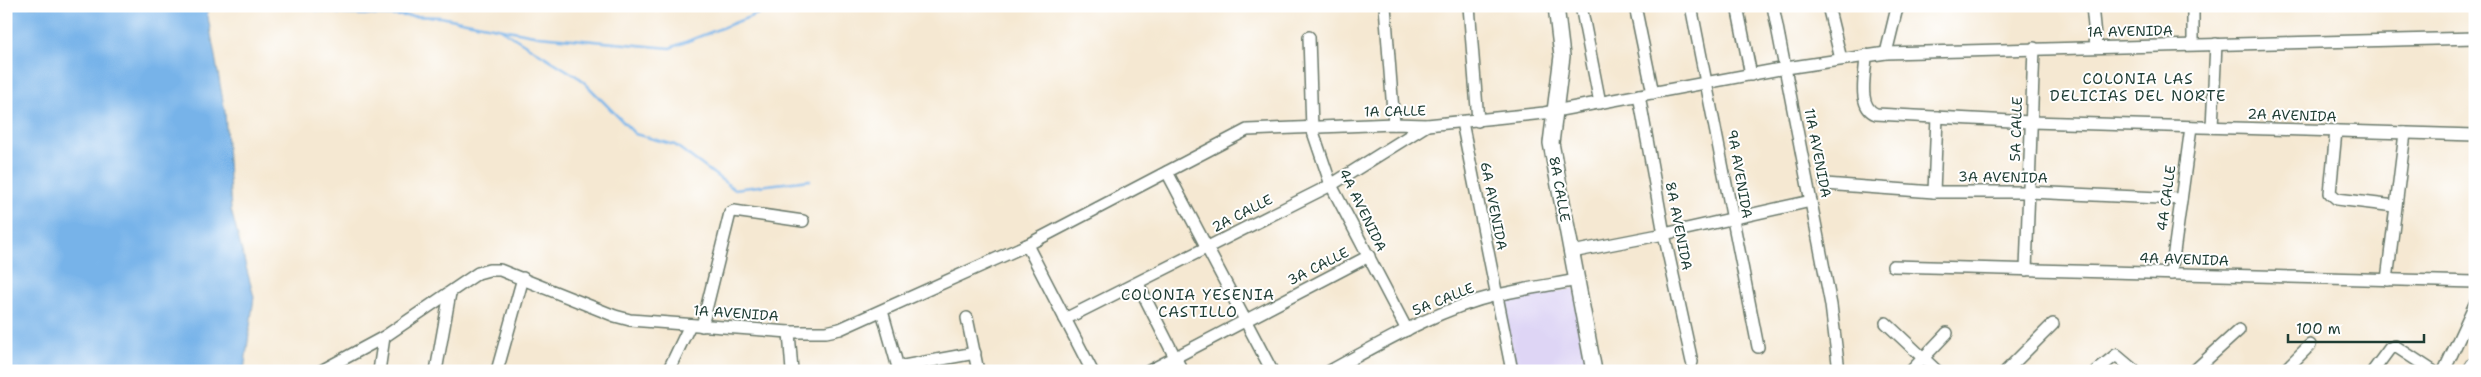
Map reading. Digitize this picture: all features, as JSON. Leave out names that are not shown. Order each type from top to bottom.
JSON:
[{"type":"main road","points":[[2472,371],[2475,366]]},
{"type":"street","points":[[1385,6],[1394,124]]},
{"type":"street","points":[[1469,6],[1478,120]]},
{"type":"street","name":"8A CALLE","points":[[1556,6],[1562,56],[1551,143],[1594,371]]},
{"type":"street","points":[[1581,6],[1600,103]]},
{"type":"street","points":[[1635,6],[1653,93]]},
{"type":"street","name":"9A AVENIDA","points":[[1691,6],[1708,83],[1758,347]]},
{"type":"street","points":[[1737,6],[1751,75]]},
{"type":"street","name":"11A AVENIDA","points":[[1773,6],[1831,305],[1839,371]]},
{"type":"street","points":[[1833,6],[1828,7],[1841,59]]},
{"type":"street","points":[[1886,54],[1893,21],[1899,6]]},
{"type":"street","points":[[2092,6],[2096,46]]},
{"type":"street","points":[[2193,6],[2193,44]]},
{"type":"street","name":"4A AVENIDA","points":[[1309,38],[1312,129],[1331,185],[1407,330]]},
{"type":"street","name":"1A AVENIDA","points":[[1786,68],[1866,55],[1886,54],[2096,46],[2475,38]]},
{"type":"street","points":[[2212,127],[2216,44]]},
{"type":"street","name":"5A CALLE","points":[[2026,270],[2034,48]]},
{"type":"street","name":"2A AVENIDA","points":[[1866,55],[1864,100],[1870,111],[1876,114],[2031,122],[2475,134]]},
{"type":"street","name":"1A CALLE","points":[[1027,246],[1247,130],[1312,129],[1394,124],[1427,125],[1462,122],[1554,111],[1786,68]]},
{"type":"street","name":"8A AVENIDA","points":[[1639,96],[1664,234],[1692,362]]},
{"type":"street","points":[[1934,192],[1936,117]]},
{"type":"street","name":"6A AVENIDA","points":[[1462,122],[1512,371]]},
{"type":"street","name":"2A CALLE","points":[[1065,319],[1138,284],[1331,185],[1427,125]]},
{"type":"street","name":"4A CALLE","points":[[2171,274],[2191,127]]},
{"type":"street","points":[[2336,131],[2330,193],[2337,199],[2395,206]]},
{"type":"street","points":[[2387,280],[2395,206],[2406,133]]},
{"type":"street","points":[[1167,172],[1272,371]]},
{"type":"street","name":"3A AVENIDA","points":[[1825,184],[1934,192],[2029,192],[2181,199]]},
{"type":"street","points":[[1572,252],[1664,234],[1812,201]]},
{"type":"street","points":[[702,326],[730,213],[734,211],[803,221]]},
{"type":"street","points":[[1027,246],[1092,371]]},
{"type":"street","name":"1A AVENIDA","points":[[321,371],[384,337],[485,270],[500,270],[615,316],[630,320],[788,332],[826,332],[840,329],[1027,246]]},
{"type":"street","name":"3A CALLE","points":[[1149,371],[1369,256]]},
{"type":"street","name":"4A AVENIDA","points":[[1893,266],[2475,282]]},
{"type":"street","points":[[497,371],[523,278]]},
{"type":"street","name":"5A CALLE","points":[[1330,371],[1447,311],[1496,295],[1576,280]]},
{"type":"street","points":[[1138,284],[1182,371]]},
{"type":"street","points":[[436,371],[450,294]]},
{"type":"street","points":[[2444,371],[2475,304]]},
{"type":"street","points":[[882,311],[899,369],[975,353]]},
{"type":"street","points":[[967,318],[978,371]]},
{"type":"street","points":[[1886,323],[1937,371]]},
{"type":"street","points":[[2006,371],[2053,324]]},
{"type":"street","points":[[668,371],[690,325]]},
{"type":"street","points":[[2194,371],[2239,330]]},
{"type":"street","points":[[788,332],[792,371]]},
{"type":"street","points":[[1911,371],[1947,333]]},
{"type":"street","points":[[379,371],[384,337]]},
{"type":"street","points":[[2284,371],[2310,345]]},
{"type":"street","points":[[2373,371],[2390,348],[2394,346],[2433,371]]},
{"type":"street","points":[[2096,371],[2111,357],[2116,355],[2134,371]]},
{"type":"shaded area","points":[[1575,288],[1589,371],[1516,371],[1502,301]]},
{"type":"water","points":[[6,6],[206,6],[225,112],[231,210],[254,297],[244,371],[6,371]]},
{"type":"waterway","points":[[289,6],[344,14],[440,17],[539,36],[670,48],[778,6]]},
{"type":"waterway","points":[[500,29],[581,79],[635,134],[675,145],[734,189],[810,180]]},
{"type":"district","name":"COLONIA LAS DELICIAS DEL NORTE","points":[[2138,88]]},
{"type":"district","name":"COLONIA YESENIA CASTILLO","points":[[1198,304]]}]
